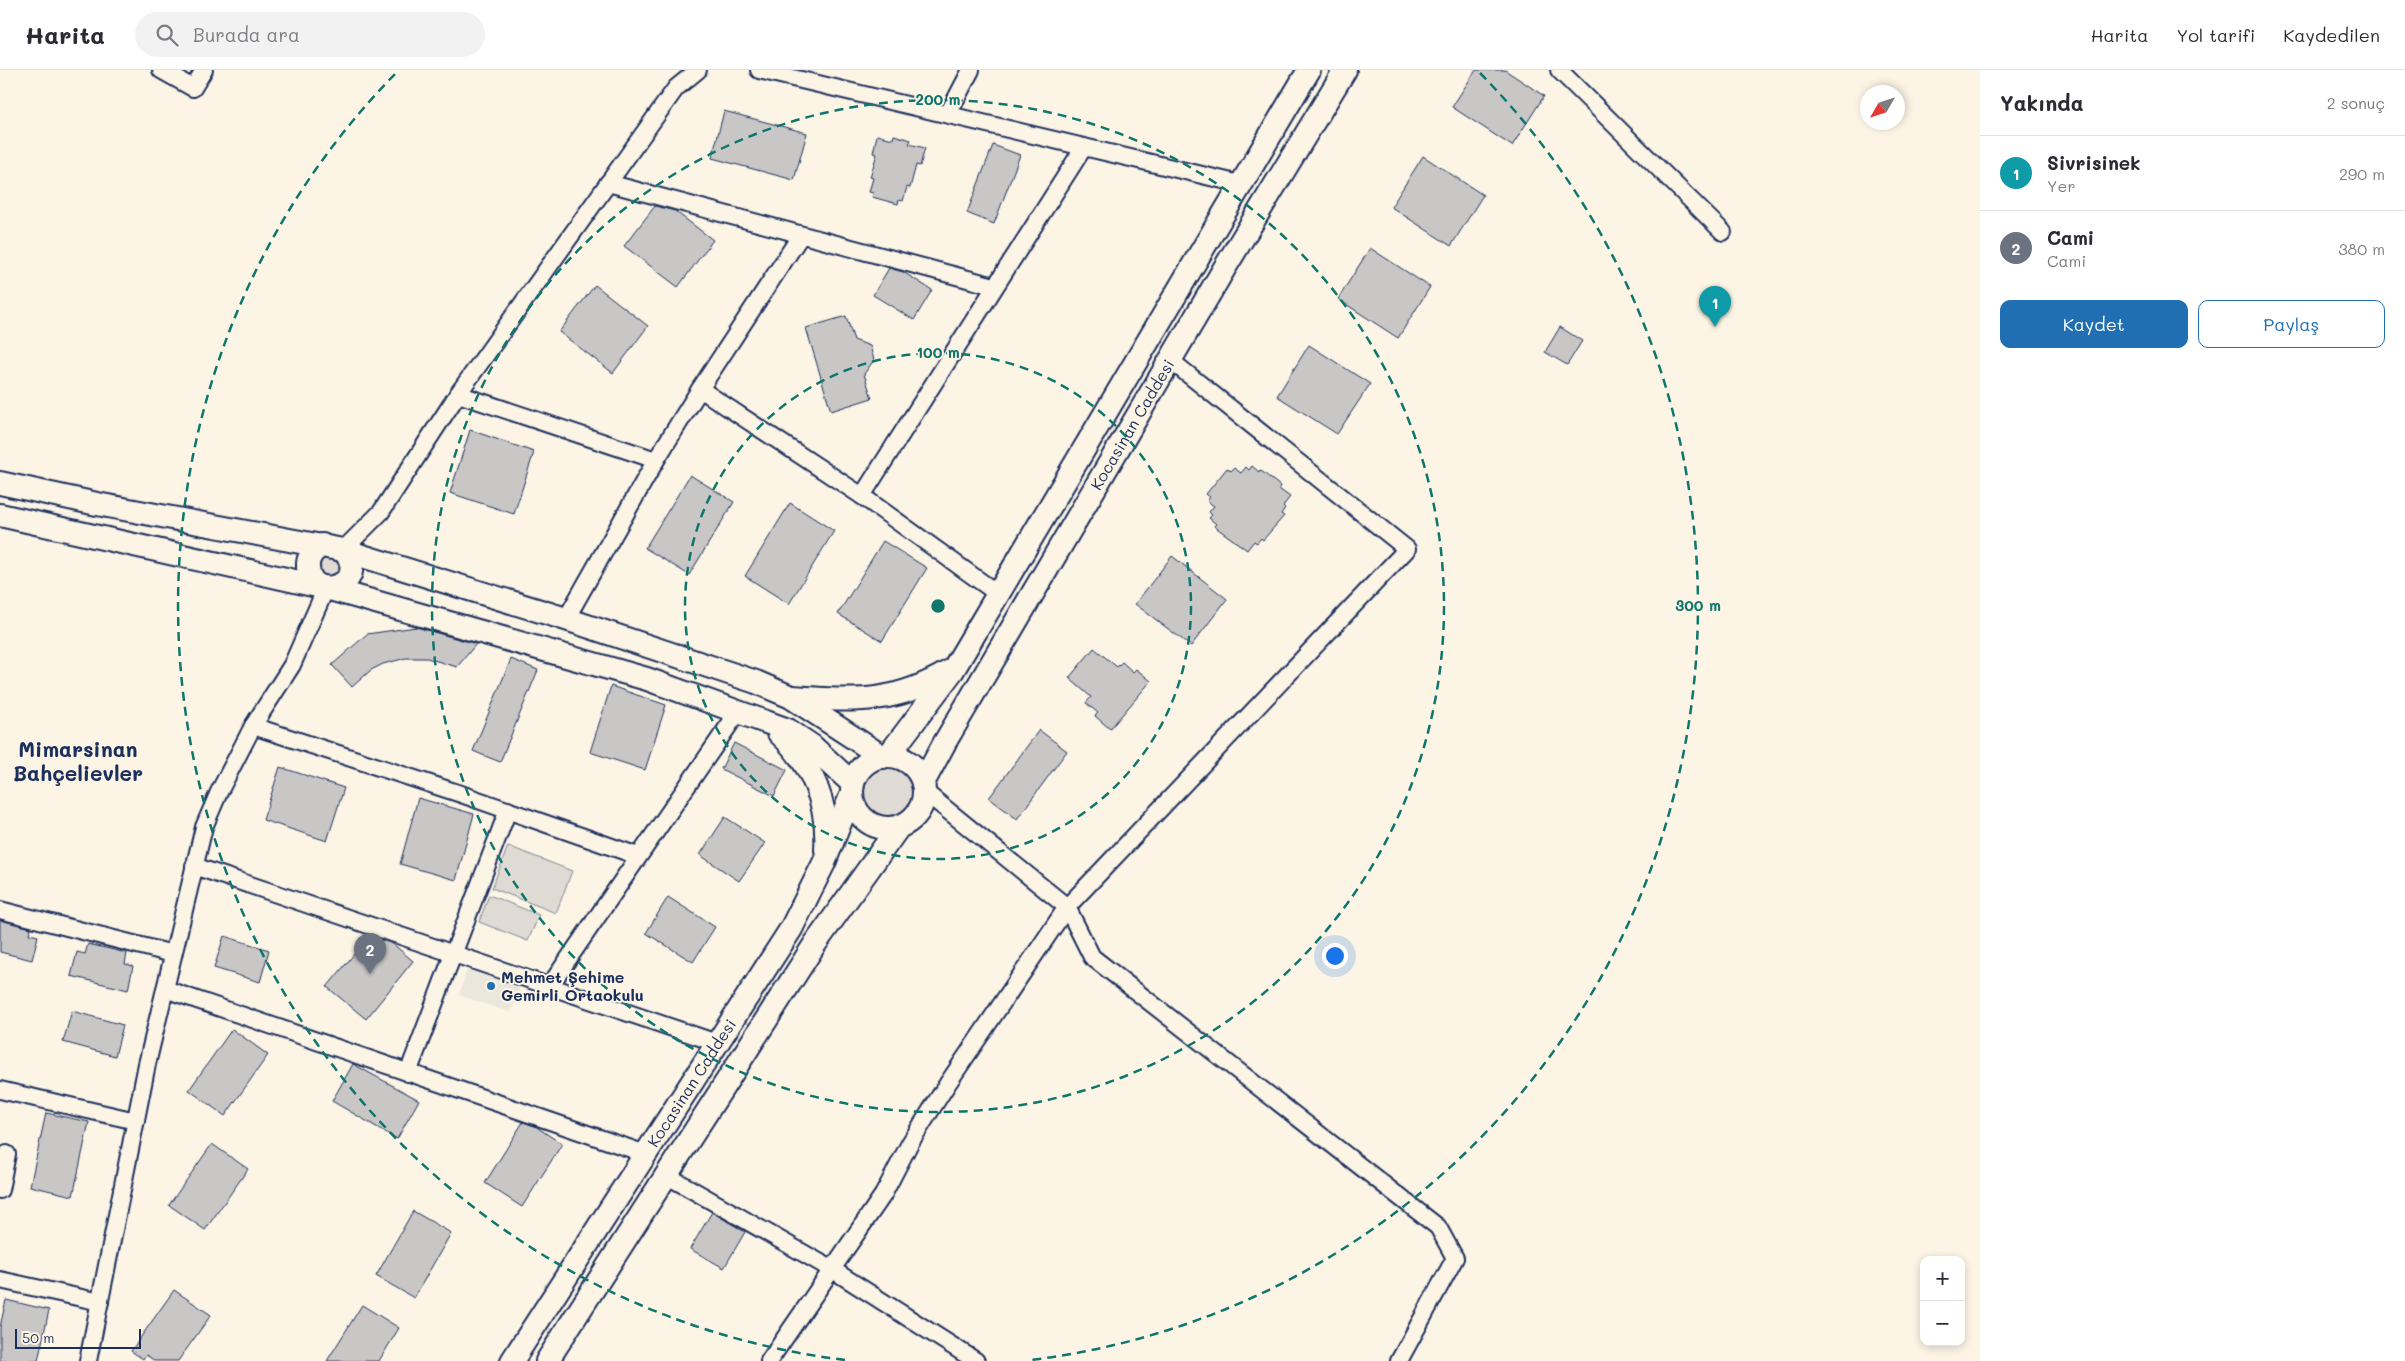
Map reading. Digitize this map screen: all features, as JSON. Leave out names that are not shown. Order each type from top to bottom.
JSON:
[{"type":"main road","name":"Kocasinan Caddesi","points":[[886,756],[953,670],[1309,70]]},
{"type":"main road","name":"Kocasinan Caddesi","points":[[924,787],[1170,360],[1345,70]]},
{"type":"main road","points":[[0,482],[97,504],[332,548],[566,619],[747,679],[791,697],[886,756],[906,761],[920,774],[924,787],[920,810],[914,818],[898,828],[879,828],[863,819],[857,811],[852,788],[806,742],[788,730],[647,679],[326,588],[0,515]]},
{"type":"main road","points":[[332,548],[351,562],[350,576],[340,586],[326,588],[314,581],[308,568],[311,554],[332,548]]},
{"type":"main road","points":[[791,697],[854,701],[871,700],[921,687],[953,670]]},
{"type":"main road","points":[[767,722],[795,749],[806,765],[818,790],[827,834],[824,863]]},
{"type":"main road","points":[[852,788],[862,767],[870,761],[886,756]]},
{"type":"main road","name":"Kocasinan Caddesi","points":[[512,1361],[790,929],[824,863],[852,788]]},
{"type":"main road","name":"Kocasinan Caddesi","points":[[547,1361],[815,944],[898,828]]},
{"type":"street","points":[[161,70],[193,88],[204,70]]},
{"type":"street","points":[[332,548],[382,512],[458,394],[608,183],[676,88],[698,70]]},
{"type":"street","points":[[759,70],[1240,184]]},
{"type":"street","points":[[948,114],[971,70]]},
{"type":"street","points":[[1560,70],[1723,232]]},
{"type":"street","points":[[862,496],[1084,147]]},
{"type":"street","points":[[608,183],[994,286]]},
{"type":"street","points":[[566,619],[656,460],[801,234]]},
{"type":"street","points":[[769,1361],[883,1195],[910,1143],[948,1082],[1066,907],[1408,549],[1170,360]]},
{"type":"street","points":[[700,389],[862,496],[998,594]]},
{"type":"street","points":[[458,394],[656,460]]},
{"type":"street","points":[[88,1361],[136,1121],[173,954],[204,827],[218,792],[253,726],[292,666],[326,588]]},
{"type":"street","points":[[549,986],[738,712]]},
{"type":"street","points":[[253,726],[508,810],[638,856]]},
{"type":"street","points":[[924,787],[1066,907],[1092,957],[1438,1227],[1455,1258],[1399,1361]]},
{"type":"street","points":[[408,1072],[508,810]]},
{"type":"street","points":[[194,866],[717,1043]]},
{"type":"street","points":[[0,910],[173,954]]},
{"type":"street","points":[[165,989],[646,1154]]},
{"type":"street","points":[[0,1090],[136,1121]]},
{"type":"street","points":[[0,1190],[7,1154]]},
{"type":"street","points":[[666,1175],[833,1270],[976,1361]]},
{"type":"street","points":[[0,1280],[100,1302]]},
{"type":"shaded area","points":[[334,555],[346,569],[324,581],[318,563],[324,556]]},
{"type":"shaded area","points":[[888,766],[898,768],[907,774],[913,783],[915,793],[913,803],[907,812],[898,818],[888,820],[878,818],[869,812],[863,803],[861,793],[863,783],[869,774],[878,768]]},
{"type":"shaded area","points":[[508,846],[572,871],[556,913],[492,888]]},
{"type":"shaded area","points":[[489,895],[539,915],[528,941],[479,922]]},
{"type":"shaded area","name":"Mehmet Şehime Gemirli Ortaokulu","points":[[471,959],[523,977],[511,1013],[459,995]]},
{"type":"building","points":[[1476,70],[1505,70],[1544,96],[1512,146],[1452,107]]},
{"type":"building","points":[[724,111],[807,133],[794,180],[712,158]]},
{"type":"building","points":[[877,135],[893,139],[894,135],[911,140],[909,144],[925,148],[920,166],[916,165],[910,188],[907,187],[903,201],[899,200],[898,204],[872,197],[873,193],[869,192],[873,178],[870,177],[877,154],[873,153]]},
{"type":"building","points":[[993,145],[1020,155],[994,224],[967,213]]},
{"type":"building","points":[[1423,156],[1483,195],[1451,246],[1391,207]]},
{"type":"building","points":[[655,206],[675,211],[713,240],[678,287],[624,246]]},
{"type":"building","points":[[1370,248],[1430,287],[1398,338],[1338,299]]},
{"type":"building","points":[[889,268],[903,272],[932,290],[914,320],[873,295]]},
{"type":"building","points":[[595,285],[648,326],[613,373],[559,332]]},
{"type":"building","points":[[846,316],[854,340],[870,346],[874,360],[864,374],[872,398],[831,411],[806,328]]},
{"type":"building","points":[[1560,327],[1582,341],[1567,365],[1545,352]]},
{"type":"building","points":[[1309,345],[1370,384],[1337,434],[1277,396]]},
{"type":"building","points":[[470,430],[534,452],[514,514],[450,493]]},
{"type":"building","points":[[1252,466],[1280,486],[1279,489],[1290,497],[1283,506],[1285,508],[1281,514],[1284,516],[1263,540],[1261,538],[1257,543],[1254,541],[1247,550],[1214,526],[1216,524],[1209,518],[1212,515],[1209,512],[1214,506],[1207,501],[1210,497],[1206,494],[1227,468],[1231,471],[1234,468],[1241,473],[1246,467],[1249,470]]},
{"type":"building","points":[[690,475],[734,502],[689,575],[645,548]]},
{"type":"building","points":[[790,503],[834,531],[789,604],[745,576]]},
{"type":"building","points":[[883,541],[927,568],[882,641],[838,614]]},
{"type":"building","points":[[1172,556],[1227,599],[1191,646],[1135,604]]},
{"type":"building","points":[[416,627],[476,644],[457,667],[427,658],[406,658],[383,664],[371,670],[352,687],[332,665],[367,634]]},
{"type":"building","points":[[1094,648],[1117,667],[1122,662],[1133,672],[1136,669],[1151,681],[1110,729],[1095,716],[1098,713],[1086,703],[1091,697],[1069,678]]},
{"type":"building","points":[[511,659],[538,670],[500,762],[473,751]]},
{"type":"building","points":[[611,686],[666,705],[645,770],[590,752]]},
{"type":"building","points":[[1039,730],[1067,751],[1017,819],[989,798]]},
{"type":"building","points":[[734,743],[787,770],[774,796],[721,769]]},
{"type":"building","points":[[280,767],[344,788],[327,841],[263,820]]},
{"type":"building","points":[[418,798],[474,814],[456,880],[400,864]]},
{"type":"building","points":[[725,817],[765,843],[739,881],[700,855]]},
{"type":"building","points":[[668,897],[715,927],[693,962],[646,933]]},
{"type":"building","points":[[0,920],[31,928],[29,934],[38,936],[32,960],[0,952]]},
{"type":"building","points":[[224,936],[269,950],[260,982],[214,968]]},
{"type":"building","points":[[369,936],[393,944],[413,961],[366,1019],[327,987]]},
{"type":"building","points":[[88,944],[127,953],[125,964],[133,966],[128,990],[71,976],[77,952],[85,954]]},
{"type":"building","points":[[72,1011],[123,1025],[115,1056],[63,1042]]},
{"type":"building","points":[[232,1029],[268,1055],[225,1116],[189,1090]]},
{"type":"building","points":[[353,1064],[419,1100],[397,1139],[332,1101]]},
{"type":"building","points":[[46,1113],[89,1122],[73,1196],[30,1186]]},
{"type":"building","points":[[523,1122],[535,1126],[562,1144],[522,1207],[485,1183]]},
{"type":"building","points":[[212,1144],[248,1169],[205,1230],[169,1205]]},
{"type":"building","points":[[413,1211],[451,1233],[414,1298],[376,1276]]},
{"type":"building","points":[[712,1212],[745,1232],[724,1268],[690,1249]]},
{"type":"building","points":[[174,1290],[211,1315],[178,1361],[155,1361],[146,1355],[143,1359],[131,1351]]},
{"type":"building","points":[[6,1300],[49,1310],[38,1361],[0,1361],[0,1327]]},
{"type":"building","points":[[362,1305],[399,1328],[379,1361],[327,1361]]},
{"type":"place","name":"Sivrisinek","points":[[1715,327]]},
{"type":"place","name":"Cami","points":[[370,974]]},
{"type":"place","name":"Mehmet Şehime Gemirli Ortaokulu","points":[[491,986]]},
{"type":"district","name":"Mimarsinan Bahçelievler","points":[[78,762]]}]
